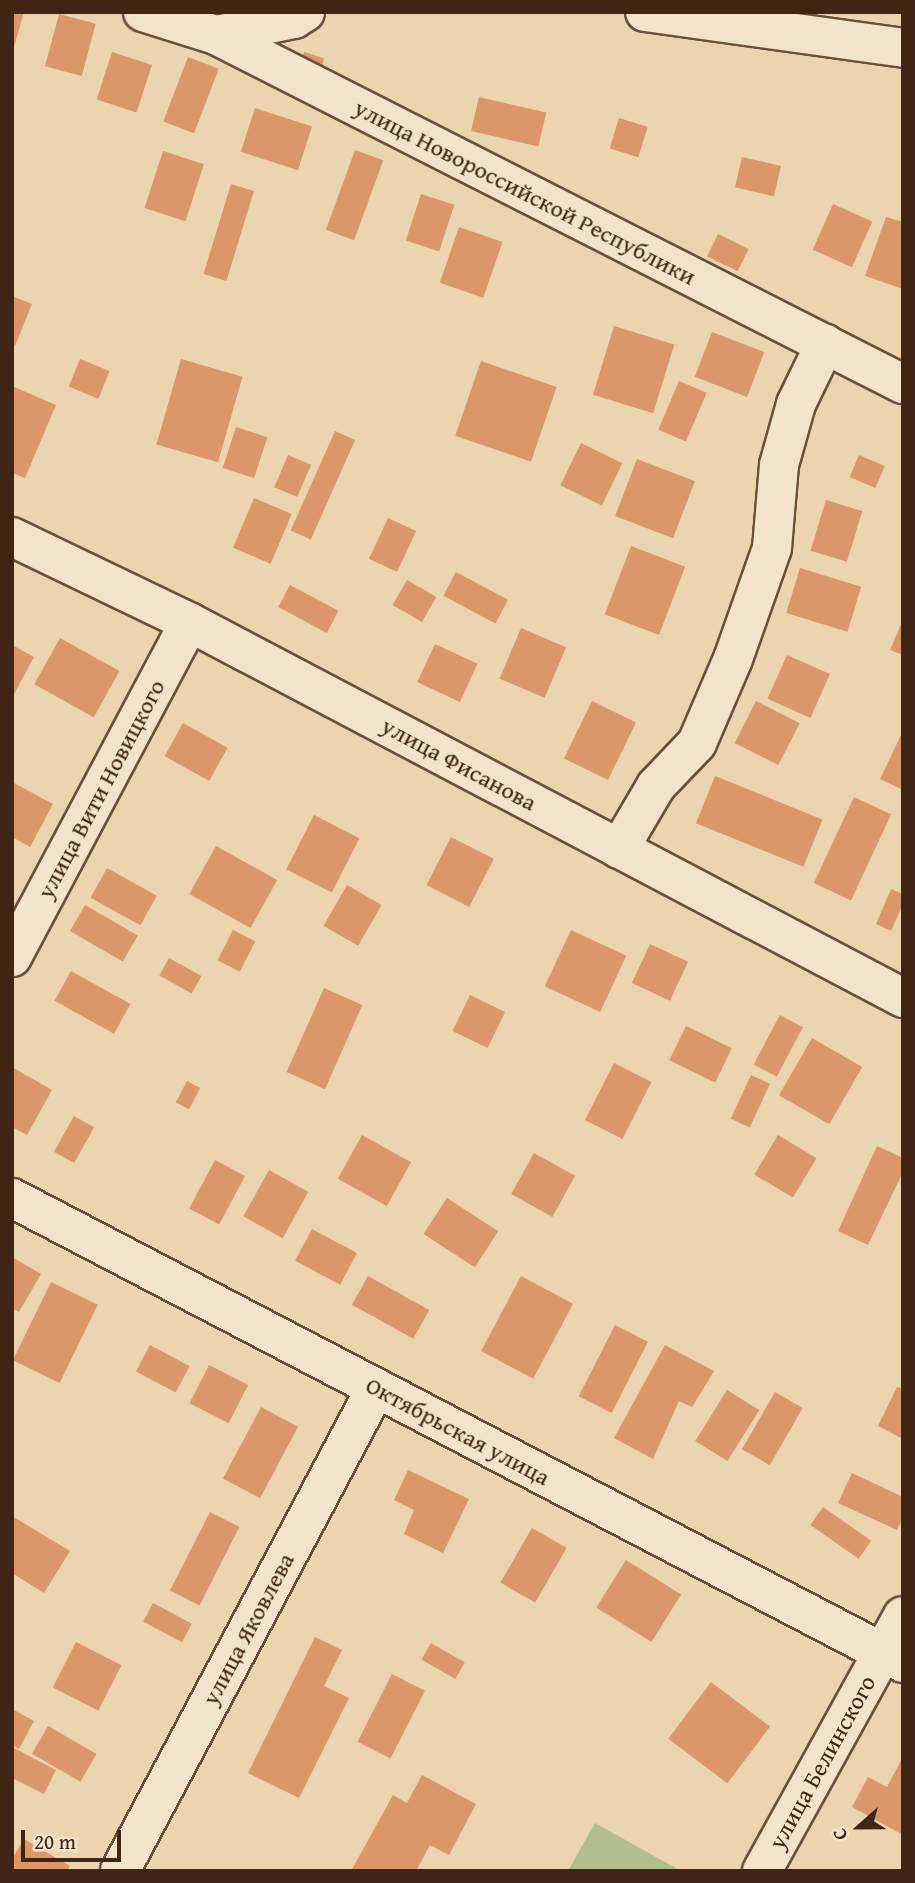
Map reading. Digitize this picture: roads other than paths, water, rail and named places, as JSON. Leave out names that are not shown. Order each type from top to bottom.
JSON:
[{"type":"street","name":"улица Новороссийской Республики","points":[[143,12],[216,35],[903,384]]},
{"type":"street","points":[[216,35],[294,19],[305,12]]},
{"type":"street","points":[[645,12],[903,48]]},
{"type":"street","points":[[619,849],[656,786],[697,743],[733,659],[772,548],[779,465],[796,404],[825,344]]},
{"type":"street","name":"улица Фисанова","points":[[12,537],[189,622],[903,998]]},
{"type":"street","name":"улица Вити Новицкого","points":[[12,957],[189,622]]},
{"type":"street","name":"Октябрьская улица","points":[[12,1198],[893,1658]]},
{"type":"street","name":"улица Яковлева","points":[[120,1871],[376,1388]]},
{"type":"street","name":"улица Белинского","points":[[762,1871],[893,1658],[903,1616]]}]
